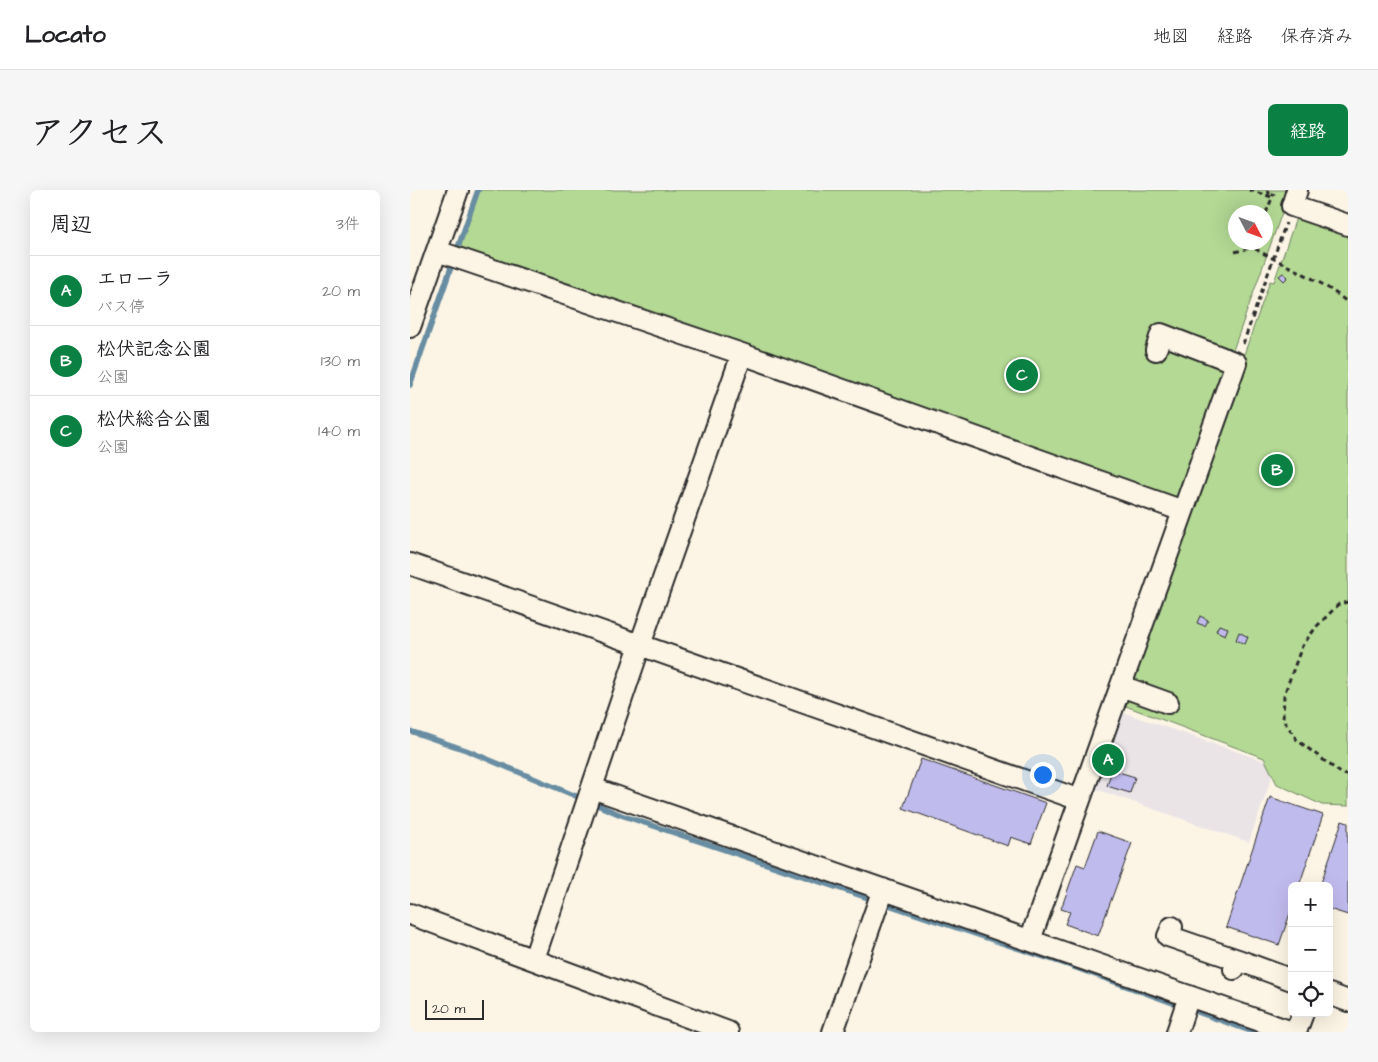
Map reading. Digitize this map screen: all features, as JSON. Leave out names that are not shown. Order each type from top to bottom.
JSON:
[{"type":"street","points":[[410,326],[458,190]]},
{"type":"street","points":[[1295,198],[1348,226]]},
{"type":"street","points":[[437,251],[742,354],[1183,511]]},
{"type":"street","points":[[1030,940],[1080,800],[1107,738],[1121,686],[1236,363],[1162,334],[1156,350]]},
{"type":"street","points":[[534,959],[640,645],[742,354]]},
{"type":"street","points":[[410,564],[1080,800]]},
{"type":"street","points":[[1121,686],[1168,703]]},
{"type":"street","points":[[592,788],[1294,1032],[1301,1017]]},
{"type":"street","points":[[832,1032],[883,889]]},
{"type":"street","points":[[410,914],[728,1032]]},
{"type":"street","points":[[1172,928],[1168,936],[1236,964],[1288,979]]},
{"type":"street","points":[[1333,995],[1348,1001]]},
{"type":"street","points":[[1177,1032],[1190,996]]},
{"type":"path","points":[[1248,190],[1272,197]]},
{"type":"path","points":[[1266,190],[1272,197]]},
{"type":"path","points":[[1269,205],[1275,190]]},
{"type":"path","points":[[1236,363],[1295,198]]},
{"type":"path","points":[[1235,252],[1242,250]]},
{"type":"path","points":[[1257,250],[1316,279],[1348,302]]},
{"type":"path","points":[[1348,602],[1339,604],[1317,626],[1302,646],[1284,695],[1283,719],[1297,740],[1342,774],[1348,776]]},
{"type":"shaded area","points":[[1122,712],[1276,765],[1249,842],[1095,789]]},
{"type":"green space","points":[[478,190],[1290,190],[1273,238],[1273,205],[1228,205],[1228,250],[1269,250],[1179,502],[458,247]]},
{"type":"green space","points":[[1296,218],[1348,230],[1348,806],[1322,805],[1277,784],[1264,758],[1123,705],[1128,682],[1270,281],[1274,282]]},
{"type":"building","points":[[1283,273],[1288,277],[1284,281],[1279,276]]},
{"type":"building","points":[[1200,616],[1208,620],[1205,626],[1197,623]]},
{"type":"building","points":[[1219,625],[1228,628],[1225,635],[1216,631]]},
{"type":"building","points":[[1239,632],[1248,637],[1245,644],[1236,640]]},
{"type":"building","points":[[921,759],[1046,803],[1031,844],[1011,837],[1008,846],[903,808]]},
{"type":"building","points":[[1112,770],[1135,777],[1130,793],[1107,786]]},
{"type":"building","points":[[1270,797],[1323,815],[1300,882],[1288,882],[1288,919],[1279,945],[1226,927]]},
{"type":"building","points":[[1342,821],[1348,823],[1348,915],[1333,910],[1333,882],[1321,882]]},
{"type":"building","points":[[1098,831],[1132,843],[1098,936],[1065,924],[1070,912],[1061,909],[1077,864],[1085,867]]},
{"type":"waterway","points":[[410,385],[478,190]]},
{"type":"waterway","points":[[410,731],[466,750],[621,815],[1068,965],[1253,1032]]},
{"type":"place","name":"松伏総合公園","points":[[1022,375]]},
{"type":"place","name":"松伏記念公園","points":[[1277,470]]},
{"type":"place","name":"エローラ","points":[[1108,760]]}]
